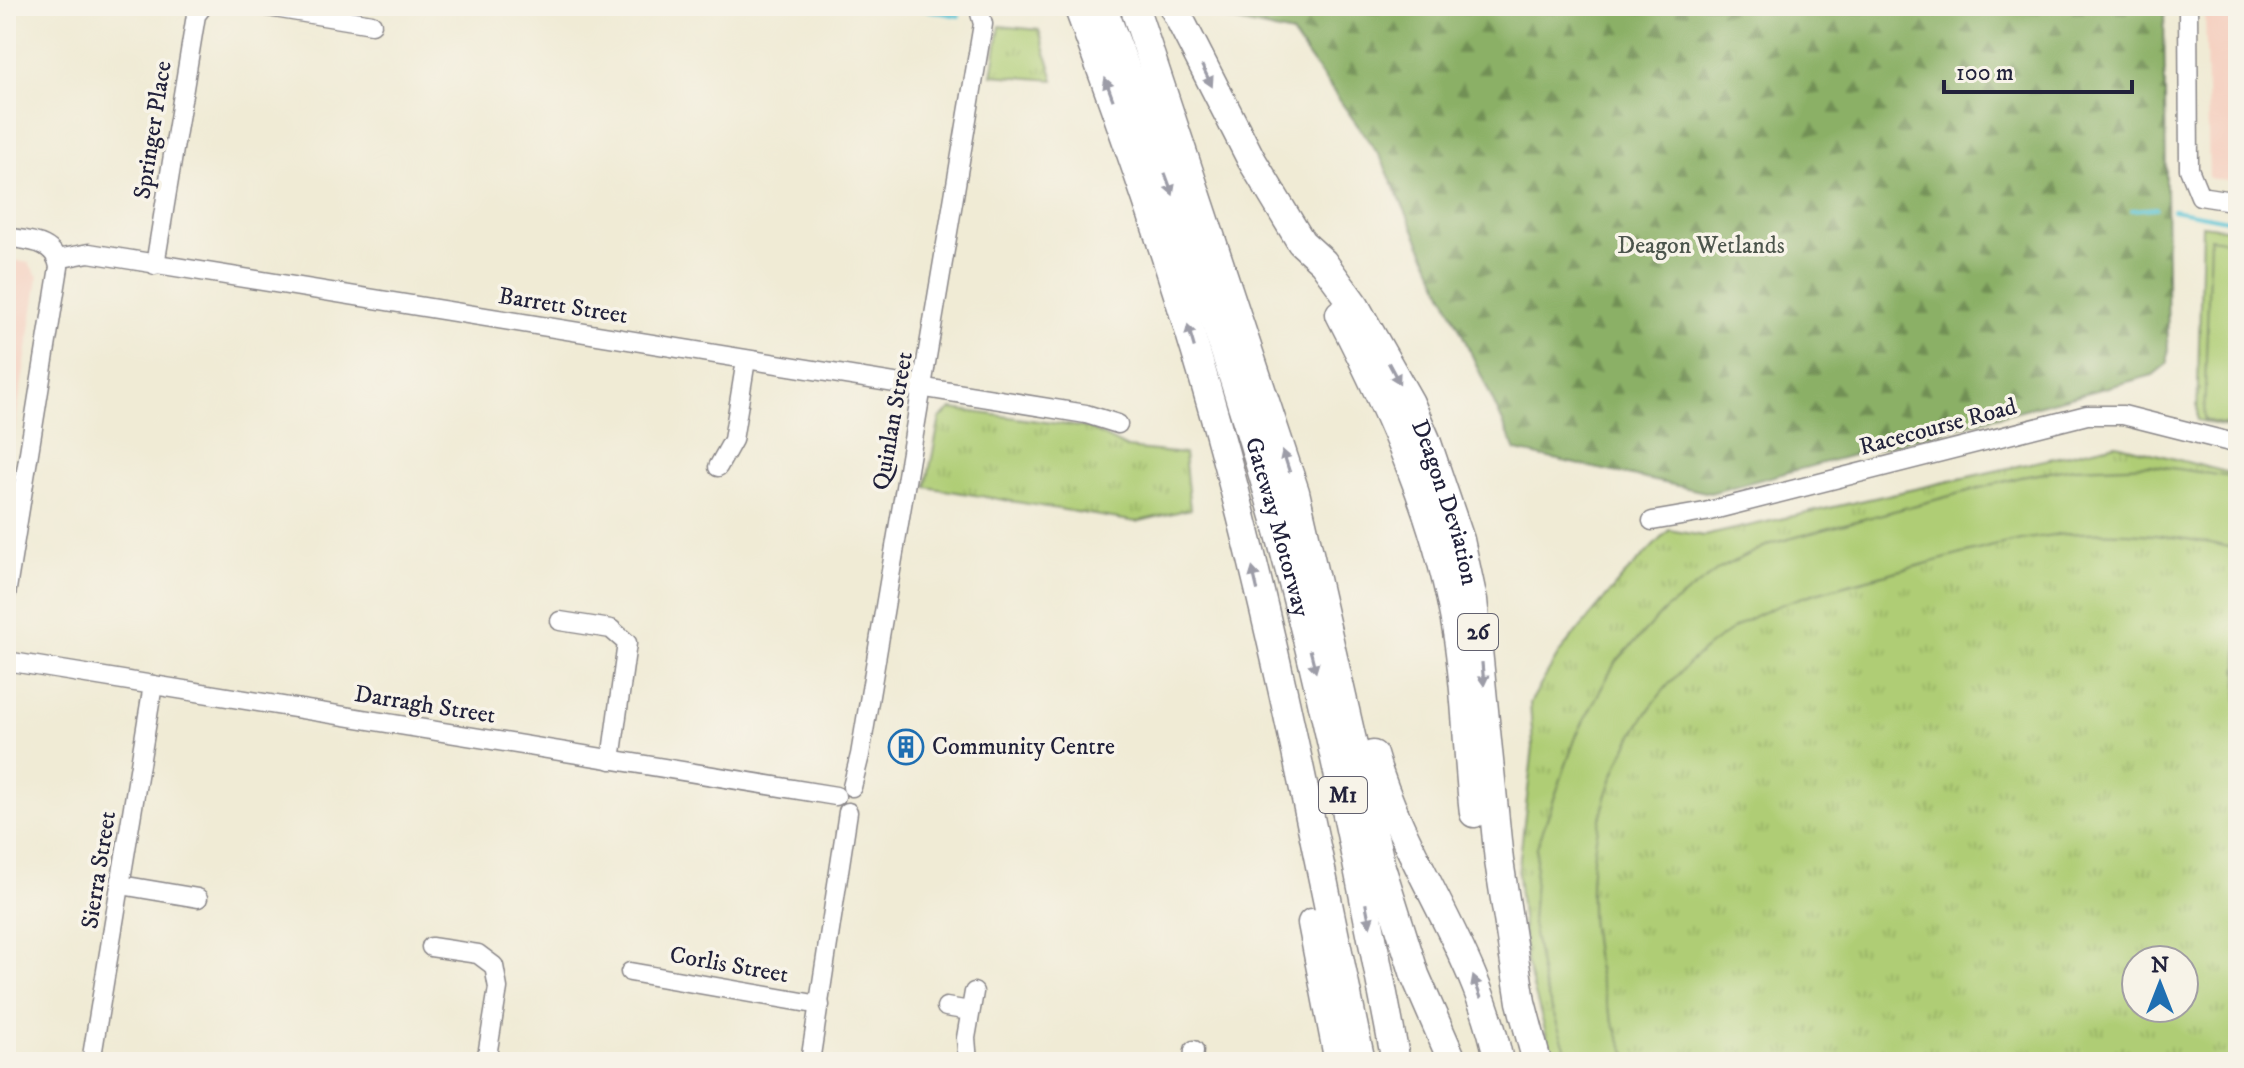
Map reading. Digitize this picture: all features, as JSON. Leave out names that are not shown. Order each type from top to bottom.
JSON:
[{"type":"highway","name":"Gateway Motorway","points":[[1078,6],[1184,309],[1226,457],[1280,682],[1361,1062]]},
{"type":"highway","name":"Gateway Motorway","points":[[1102,6],[1171,188],[1262,470],[1320,688],[1359,867],[1396,1062]]},
{"type":"highway","points":[[1134,6],[1248,343],[1394,816],[1473,975],[1499,1062]]},
{"type":"highway","name":"Deagon Deviation","points":[[1173,6],[1251,159],[1301,242],[1323,262],[1355,306],[1410,403],[1460,540],[1482,662],[1491,794],[1507,922],[1521,1002],[1537,1062]]},
{"type":"highway","points":[[1301,242],[1392,418],[1437,548],[1458,637],[1479,858],[1516,1062]]},
{"type":"highway","points":[[1306,537],[1381,867],[1415,975],[1453,1062]]},
{"type":"highway","points":[[1280,682],[1273,722],[1339,1062]]},
{"type":"street","name":"Springer Place","points":[[155,265],[196,15],[203,6]]},
{"type":"street","points":[[262,6],[372,24]]},
{"type":"street","name":"Quinlan Street","points":[[844,791],[860,755],[983,24],[978,6]]},
{"type":"street","points":[[2188,6],[2189,169],[2200,196],[2238,202]]},
{"type":"street","points":[[6,237],[46,246],[57,259],[58,277],[6,595]]},
{"type":"street","name":"Barrett Street","points":[[57,259],[89,253],[1086,414],[1118,424]]},
{"type":"street","points":[[718,467],[733,440],[746,360]]},
{"type":"street","name":"Racecourse Road","points":[[1652,521],[1705,512],[2087,415],[2123,415],[2238,444]]},
{"type":"street","points":[[560,621],[611,629],[627,643],[611,760]]},
{"type":"street","name":"Darragh Street","points":[[6,661],[611,760],[844,791]]},
{"type":"street","name":"Sierra Street","points":[[91,1062],[153,685]]},
{"type":"street","points":[[810,1062],[848,812],[838,807],[844,791]]},
{"type":"street","points":[[121,885],[198,898]]},
{"type":"street","points":[[431,947],[478,954],[494,966],[498,988],[486,1062]]},
{"type":"street","name":"Corlis Street","points":[[630,972],[820,1005]]},
{"type":"street","points":[[946,1007],[972,1002],[968,1062]]},
{"type":"shaded area","points":[[2205,6],[2238,6],[2238,182],[2209,178]]},
{"type":"shaded area","points":[[6,259],[29,263],[38,277],[12,448],[6,447]]},
{"type":"green space","name":"Deagon Wetlands","points":[[1212,6],[2164,6],[2168,363],[2153,375],[1710,493],[1516,451],[1381,158],[1292,34],[1216,17]]},
{"type":"green space","points":[[1000,26],[1039,30],[1054,80],[992,75]]},
{"type":"green space","points":[[2202,225],[2238,230],[2238,430],[2197,420]]},
{"type":"green space","points":[[2210,238],[2238,242],[2238,428],[2204,420]]},
{"type":"green space","points":[[952,409],[1088,428],[1127,448],[1184,454],[1190,509],[1136,522],[926,487],[940,418]]},
{"type":"green space","points":[[2116,444],[2238,475],[2238,1062],[1554,1062],[1526,962],[1518,874],[1533,747],[1530,703],[1560,652],[1623,577],[1669,530],[1704,536]]},
{"type":"green space","points":[[2151,465],[2238,478],[2238,549],[2184,538],[2127,533],[2043,536],[2016,541],[1796,599],[1744,622],[1692,661],[1651,707],[1620,761],[1600,819],[1591,880],[1593,942],[1607,1003],[1631,1062],[1570,1062],[1543,983],[1532,923],[1537,847],[1577,734],[1615,663],[1665,610],[1719,569],[1770,544],[2021,477],[2074,468]]},
{"type":"waterway","points":[[904,6],[959,16]]},
{"type":"waterway","points":[[2132,210],[2156,208]]},
{"type":"waterway","points":[[2173,210],[2238,222]]},
{"type":"place","name":"Community Centre","points":[[906,747]]}]
